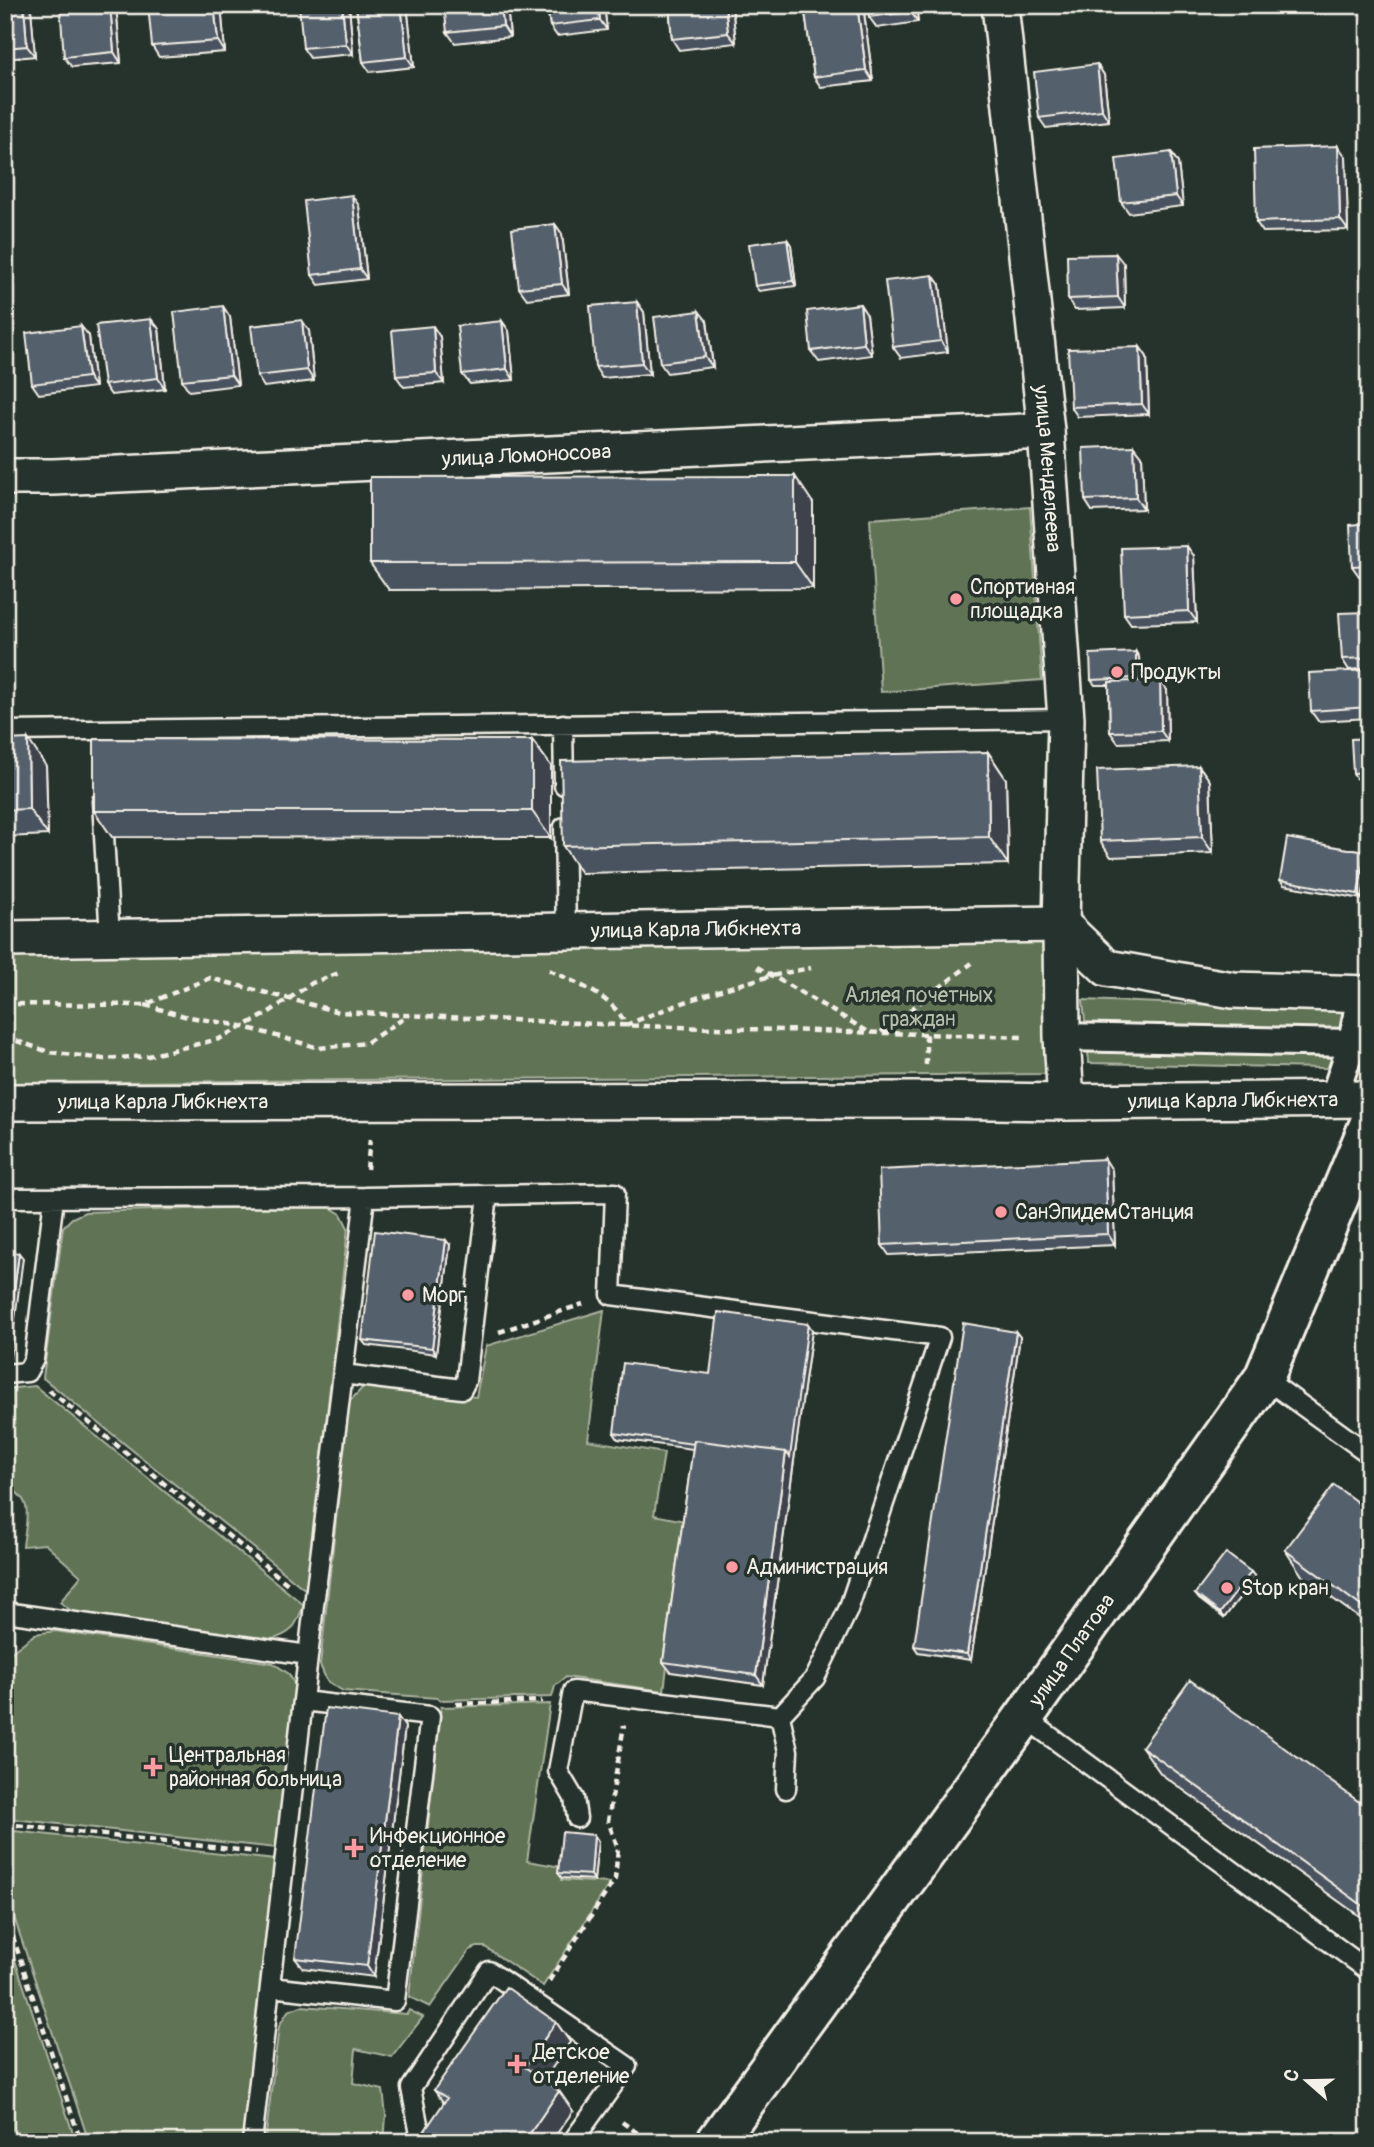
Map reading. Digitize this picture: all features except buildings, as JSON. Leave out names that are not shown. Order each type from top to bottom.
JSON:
[{"type":"street","name":"улица Менделеева","points":[[1000,5],[1046,430],[1066,719],[1061,925],[1062,1037],[1066,1102]]},
{"type":"street","name":"улица Ломоносова","points":[[5,477],[1046,430]]},
{"type":"street","name":"улица Карла Либкнехта","points":[[5,939],[1061,925]]},
{"type":"street","points":[[1061,925],[1107,968],[1233,990],[1365,993],[1333,1100]]},
{"type":"street","points":[[1062,1037],[1352,1043]]},
{"type":"street","name":"улица Карла Либкнехта","points":[[5,1101],[1369,1100]]},
{"type":"street","name":"улица Платова","points":[[716,2142],[1024,1717],[1264,1378],[1369,1125]]},
{"type":"lane","points":[[5,731],[98,737],[563,724],[1066,719]]},
{"type":"lane","points":[[563,724],[566,932]]},
{"type":"lane","points":[[101,785],[110,938]]},
{"type":"lane","points":[[5,1198],[615,1193],[611,1295],[940,1337],[848,1611],[815,1678],[780,1716]]},
{"type":"lane","points":[[343,1374],[462,1390],[466,1381],[488,1195]]},
{"type":"lane","points":[[252,2142],[314,1605],[365,1197]]},
{"type":"lane","points":[[5,1374],[27,1372],[34,1359],[54,1198]]},
{"type":"lane","points":[[1264,1378],[1369,1454]]},
{"type":"lane","points":[[5,1612],[309,1655]]},
{"type":"lane","points":[[577,1818],[574,1798],[558,1771],[573,1691],[780,1716]]},
{"type":"lane","points":[[270,1987],[395,2001],[430,1716],[303,1701]]},
{"type":"lane","points":[[780,1716],[788,1751],[786,1789]]},
{"type":"lane","points":[[1024,1717],[1369,1971]]},
{"type":"lane","points":[[414,2142],[420,2134],[411,2088],[489,1971],[627,2066],[572,2142]]},
{"type":"path","points":[[881,1032],[978,959]]},
{"type":"path","points":[[748,962],[869,1032]]},
{"type":"path","points":[[626,1026],[681,1002],[770,975],[811,968]]},
{"type":"path","points":[[5,1037],[49,1052],[104,1059],[148,1056],[219,1039],[265,1015],[312,983],[350,969]]},
{"type":"path","points":[[546,969],[614,1006],[626,1026]]},
{"type":"path","points":[[144,1005],[210,978],[285,1000],[340,1012],[626,1026],[1062,1037]]},
{"type":"path","points":[[5,1004],[144,1005],[184,1016],[241,1026],[319,1048],[366,1043],[409,1015]]},
{"type":"path","points":[[365,1197],[370,1132]]},
{"type":"path","points":[[471,1341],[611,1295]]},
{"type":"path","points":[[27,1372],[314,1605]]},
{"type":"path","points":[[536,2002],[615,1879],[618,1848],[608,1821],[629,1698]]},
{"type":"path","points":[[430,1716],[432,1704],[552,1701],[570,1703]]},
{"type":"path","points":[[5,1824],[286,1856]]},
{"type":"path","points":[[5,1913],[81,2142]]},
{"type":"green space","name":"Спортивная площадка","points":[[1030,507],[1042,680],[881,692],[870,519]]},
{"type":"green space","name":"Аллея почетных граждан","points":[[1050,938],[1046,1074],[5,1083],[5,949]]},
{"type":"green space","points":[[1083,1000],[1369,1011],[1369,1069],[1089,1063]]},
{"type":"green space","points":[[326,1205],[341,1214],[348,1228],[307,1591],[43,1378],[63,1227],[72,1218],[85,1212]]},
{"type":"green space","points":[[604,1310],[588,1440],[664,1453],[654,1515],[685,1521],[664,1691],[566,1677],[555,1686],[552,1697],[440,1700],[343,1691],[327,1681],[320,1665],[349,1402],[366,1384],[476,1397],[486,1346]]},
{"type":"green space","points":[[35,1386],[304,1605],[293,1628],[270,1640],[74,1613],[60,1602],[81,1576],[45,1544],[23,1546],[27,1519],[25,1504],[15,1491],[5,1486],[5,1389]]},
{"type":"green space","points":[[55,1631],[273,1663],[289,1674],[296,1687],[276,1848],[5,1818],[5,1680],[9,1654],[35,1634]]},
{"type":"green space","points":[[550,1704],[527,1861],[562,1867],[561,1880],[610,1883],[543,1986],[485,1947],[477,1947],[470,1950],[430,2007],[409,1997],[441,1707]]},
{"type":"green space","points":[[5,1830],[275,1860],[242,2142],[89,2142],[5,1890]]},
{"type":"green space","points":[[5,1930],[76,2142],[5,2142]]},
{"type":"green space","points":[[301,2006],[407,2014],[409,2010],[423,2017],[392,2057],[356,2049],[353,2083],[383,2090],[386,2116],[384,2142],[265,2142],[279,2026],[288,2011]]},
{"type":"place","name":"Спортивная площадка","points":[[956,599]]},
{"type":"place","name":"Продукты","points":[[1117,672]]},
{"type":"place","name":"СанЭпидемСтанция","points":[[1001,1212]]},
{"type":"place","name":"Морг","points":[[408,1295]]},
{"type":"place","name":"Администрация","points":[[732,1567]]},
{"type":"place","name":"Stop кран","points":[[1227,1588]]},
{"type":"place","name":"Центральная районная больница","points":[[153,1767]]},
{"type":"place","name":"Инфекционное отделение","points":[[354,1848]]},
{"type":"place","name":"Детское отделение","points":[[517,2064]]}]
